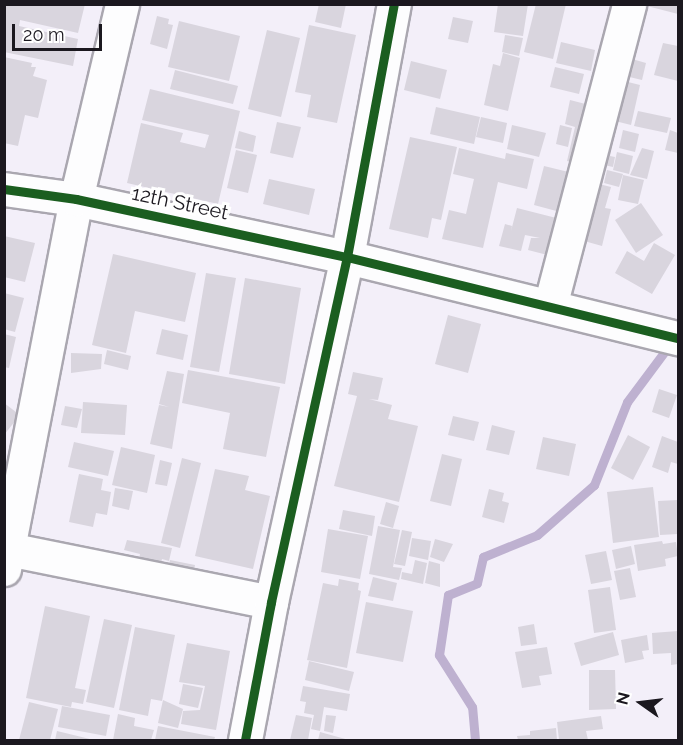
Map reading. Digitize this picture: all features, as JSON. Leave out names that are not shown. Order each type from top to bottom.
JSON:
[{"type":"street","points":[[122,4],[14,473],[7,559],[271,602]]},
{"type":"street","points":[[245,741],[271,602],[347,257],[394,4]]},
{"type":"street","points":[[550,306],[629,4]]},
{"type":"street","name":"12th Street","points":[[4,189],[76,200],[347,257],[678,338]]},
{"type":"building","points":[[4,4],[85,4],[78,33],[20,20],[19,26],[78,39],[73,66],[4,52]]},
{"type":"building","points":[[319,4],[346,4],[341,28],[315,22]]},
{"type":"building","points":[[498,4],[528,4],[523,36],[494,32]]},
{"type":"building","points":[[536,4],[566,4],[553,59],[524,52]]},
{"type":"building","points":[[678,4],[678,14],[643,5]]},
{"type":"building","points":[[157,16],[169,19],[168,24],[173,25],[167,49],[150,44]]},
{"type":"building","points":[[453,17],[473,21],[468,43],[448,39]]},
{"type":"building","points":[[179,21],[240,36],[229,81],[168,67]]},
{"type":"building","points":[[309,25],[356,35],[337,123],[307,117],[311,95],[295,92]]},
{"type":"building","points":[[267,30],[300,38],[281,117],[248,109]]},
{"type":"building","points":[[505,35],[523,38],[519,56],[502,52]]},
{"type":"building","points":[[561,42],[595,50],[591,71],[556,63]]},
{"type":"building","points":[[663,43],[678,46],[678,81],[654,75]]},
{"type":"building","points":[[503,53],[520,58],[508,111],[484,105],[493,64],[500,66]]},
{"type":"building","points":[[4,57],[32,63],[31,67],[36,67],[33,76],[47,80],[38,118],[25,115],[18,146],[4,143]]},
{"type":"building","points":[[625,57],[646,63],[642,80],[621,75]]},
{"type":"building","points":[[411,61],[447,70],[440,99],[404,90]]},
{"type":"building","points":[[555,67],[584,74],[579,94],[550,87]]},
{"type":"building","points":[[175,70],[238,86],[233,104],[170,89]]},
{"type":"building","points":[[616,79],[640,85],[631,125],[607,119]]},
{"type":"building","points":[[150,89],[240,111],[218,204],[127,183],[141,123],[183,133],[180,142],[205,148],[209,135],[142,120]]},
{"type":"building","points":[[570,100],[601,108],[586,166],[567,161],[575,127],[565,124]]},
{"type":"building","points":[[436,107],[480,117],[474,144],[430,134]]},
{"type":"building","points":[[638,111],[671,118],[667,133],[634,126]]},
{"type":"building","points":[[481,117],[507,123],[503,143],[476,137]]},
{"type":"building","points":[[277,122],[301,127],[293,158],[270,153]]},
{"type":"building","points":[[512,125],[546,133],[539,157],[507,149]]},
{"type":"building","points":[[560,125],[572,128],[568,147],[556,144]]},
{"type":"building","points":[[603,126],[616,129],[610,156],[615,157],[613,167],[595,163]]},
{"type":"building","points":[[623,130],[639,134],[635,152],[619,148]]},
{"type":"building","points":[[670,130],[678,133],[678,153],[665,150]]},
{"type":"building","points":[[239,131],[256,136],[253,152],[235,148]]},
{"type":"building","points":[[410,137],[457,147],[441,220],[432,218],[428,238],[389,229]]},
{"type":"building","points":[[459,148],[505,159],[506,153],[534,159],[527,189],[498,182],[483,248],[442,239],[449,210],[466,214],[474,179],[453,174]]},
{"type":"building","points":[[642,148],[654,151],[647,179],[630,175]]},
{"type":"building","points":[[236,150],[257,155],[248,193],[227,188]]},
{"type":"building","points":[[617,152],[633,156],[629,174],[613,170]]},
{"type":"building","points":[[544,166],[585,176],[575,216],[534,205]]},
{"type":"building","points":[[607,170],[623,174],[619,187],[604,183]]},
{"type":"building","points":[[623,175],[644,180],[638,204],[618,200]]},
{"type":"building","points":[[269,179],[315,189],[309,215],[263,204]]},
{"type":"building","points":[[591,182],[611,187],[605,208],[611,209],[602,246],[577,239]]},
{"type":"building","points":[[641,203],[663,235],[636,253],[615,220]]},
{"type":"building","points":[[517,208],[572,222],[563,259],[528,250],[531,238],[540,238],[525,235],[521,251],[499,246],[505,224],[512,226],[511,231]]},
{"type":"building","points":[[4,236],[35,243],[25,282],[4,277]]},
{"type":"building","points":[[654,243],[675,255],[652,294],[615,273],[627,251],[644,261]]},
{"type":"building","points":[[113,254],[196,273],[185,322],[135,311],[126,353],[92,345]]},
{"type":"building","points":[[206,273],[236,278],[219,372],[190,367]]},
{"type":"building","points":[[245,278],[301,288],[285,384],[229,374]]},
{"type":"building","points":[[4,293],[24,298],[15,332],[4,329]]},
{"type":"building","points":[[448,315],[481,324],[468,373],[435,364]]},
{"type":"building","points":[[162,329],[188,335],[183,360],[156,354]]},
{"type":"building","points":[[4,334],[16,337],[9,368],[4,367]]},
{"type":"building","points":[[107,350],[131,356],[128,370],[104,364]]},
{"type":"building","points":[[71,353],[102,354],[101,369],[71,373]]},
{"type":"building","points":[[188,370],[280,387],[266,457],[223,449],[230,413],[182,403]]},
{"type":"building","points":[[167,371],[184,374],[172,449],[150,444],[159,405],[169,407],[159,404]]},
{"type":"building","points":[[353,372],[383,378],[378,400],[369,399],[392,405],[388,419],[418,426],[399,502],[334,486],[357,396],[348,394]]},
{"type":"building","points":[[659,389],[677,395],[669,418],[652,412]]},
{"type":"building","points":[[83,402],[127,405],[125,435],[81,433]]},
{"type":"building","points":[[4,403],[20,415],[4,435]]},
{"type":"building","points":[[65,406],[82,409],[77,428],[61,425]]},
{"type":"building","points":[[453,416],[479,422],[474,441],[448,435]]},
{"type":"building","points":[[492,425],[515,431],[509,455],[486,450]]},
{"type":"building","points":[[628,435],[650,447],[633,480],[611,468]]},
{"type":"building","points":[[662,436],[678,442],[678,464],[671,462],[668,473],[652,467]]},
{"type":"building","points":[[543,437],[576,444],[569,476],[536,469]]},
{"type":"building","points":[[74,442],[114,451],[108,476],[68,467]]},
{"type":"building","points":[[121,447],[155,455],[147,493],[112,485]]},
{"type":"building","points":[[442,454],[462,459],[451,506],[430,501]]},
{"type":"building","points":[[182,458],[201,463],[180,548],[161,543]]},
{"type":"building","points":[[160,460],[172,463],[167,486],[155,484]]},
{"type":"building","points":[[215,469],[249,476],[245,490],[270,496],[253,569],[195,556]]},
{"type":"building","points":[[79,474],[103,479],[101,490],[111,492],[107,515],[96,513],[93,527],[69,522]]},
{"type":"building","points":[[653,487],[659,537],[613,543],[607,492]]},
{"type":"building","points":[[115,488],[133,491],[129,510],[112,506]]},
{"type":"building","points":[[489,489],[504,493],[502,501],[509,503],[504,523],[482,517]]},
{"type":"building","points":[[678,500],[678,534],[660,535],[658,501]]},
{"type":"building","points":[[386,502],[399,506],[393,528],[380,524]]},
{"type":"building","points":[[343,510],[375,516],[372,536],[339,529]]},
{"type":"building","points":[[378,526],[400,530],[393,567],[402,568],[399,580],[369,574]]},
{"type":"building","points":[[328,529],[368,536],[360,579],[321,572]]},
{"type":"building","points":[[402,530],[412,532],[405,566],[394,564]]},
{"type":"building","points":[[412,538],[431,541],[428,560],[409,556]]},
{"type":"building","points":[[435,539],[453,544],[444,562],[430,557]]},
{"type":"building","points":[[127,540],[172,548],[169,561],[162,559],[160,569],[137,569],[140,554],[124,550]]},
{"type":"building","points":[[662,541],[663,544],[676,542],[678,556],[665,559],[666,566],[638,571],[634,545]]},
{"type":"building","points":[[631,546],[635,564],[616,569],[612,550]]},
{"type":"building","points":[[606,551],[612,580],[591,584],[585,555]]},
{"type":"building","points":[[170,560],[195,565],[192,580],[167,574]]},
{"type":"building","points":[[415,560],[427,563],[423,584],[401,579],[402,572],[412,574]]},
{"type":"building","points":[[429,561],[440,564],[440,587],[425,583]]},
{"type":"building","points":[[630,568],[636,597],[620,600],[614,571]]},
{"type":"building","points":[[373,577],[397,583],[393,601],[368,596]]},
{"type":"building","points":[[339,579],[359,583],[358,590],[361,591],[347,668],[307,660],[323,583],[338,586]]},
{"type":"building","points":[[610,587],[616,630],[594,633],[588,590]]},
{"type":"building","points":[[366,602],[413,611],[403,662],[356,653]]},
{"type":"building","points":[[45,606],[90,616],[75,688],[86,690],[83,704],[72,702],[71,707],[26,698]]},
{"type":"building","points":[[104,619],[132,625],[114,708],[86,702]]},
{"type":"building","points":[[534,624],[537,644],[521,646],[518,627]]},
{"type":"building","points":[[135,627],[175,635],[162,701],[151,699],[148,716],[119,710]]},
{"type":"building","points":[[678,631],[678,664],[671,665],[671,653],[653,654],[652,633]]},
{"type":"building","points":[[613,632],[619,655],[581,666],[574,643]]},
{"type":"building","points":[[647,635],[649,650],[642,651],[644,659],[625,663],[621,640]]},
{"type":"building","points":[[187,643],[230,651],[216,730],[181,724],[183,711],[200,710],[205,686],[179,682]]},
{"type":"building","points":[[547,647],[552,674],[539,676],[541,685],[522,688],[515,652]]},
{"type":"building","points":[[309,661],[354,672],[349,691],[305,680]]},
{"type":"building","points":[[589,670],[615,670],[616,709],[589,710]]},
{"type":"building","points":[[183,684],[203,688],[198,708],[179,704]]},
{"type":"building","points":[[303,686],[350,694],[347,711],[324,707],[320,731],[311,729],[314,715],[304,713],[306,702],[300,701]]},
{"type":"building","points":[[163,700],[183,709],[178,728],[158,723]]},
{"type":"building","points":[[29,702],[58,709],[50,740],[19,740]]},
{"type":"building","points":[[62,706],[110,715],[106,736],[58,727]]},
{"type":"building","points":[[118,714],[135,718],[134,726],[154,730],[151,740],[113,740]]},
{"type":"building","points":[[296,715],[312,718],[308,740],[290,740]]},
{"type":"building","points":[[326,715],[336,716],[333,733],[324,731]]},
{"type":"building","points":[[601,716],[603,729],[586,731],[588,740],[559,740],[557,722]]},
{"type":"building","points":[[158,726],[215,737],[214,740],[155,740]]},
{"type":"building","points":[[556,728],[557,740],[518,740],[517,736],[530,735],[530,731]]},
{"type":"building","points":[[57,731],[94,740],[55,740]]},
{"type":"building","points":[[320,732],[349,740],[318,740]]},
{"type":"waterway","points":[[475,740],[472,707],[439,655],[448,595],[477,583],[483,557],[537,535],[594,485],[627,402],[671,343]]},
{"type":"cycle path","points":[[245,740],[271,602],[347,257],[394,4]]},
{"type":"cycle path","points":[[4,189],[76,199],[347,257],[678,338]]}]
